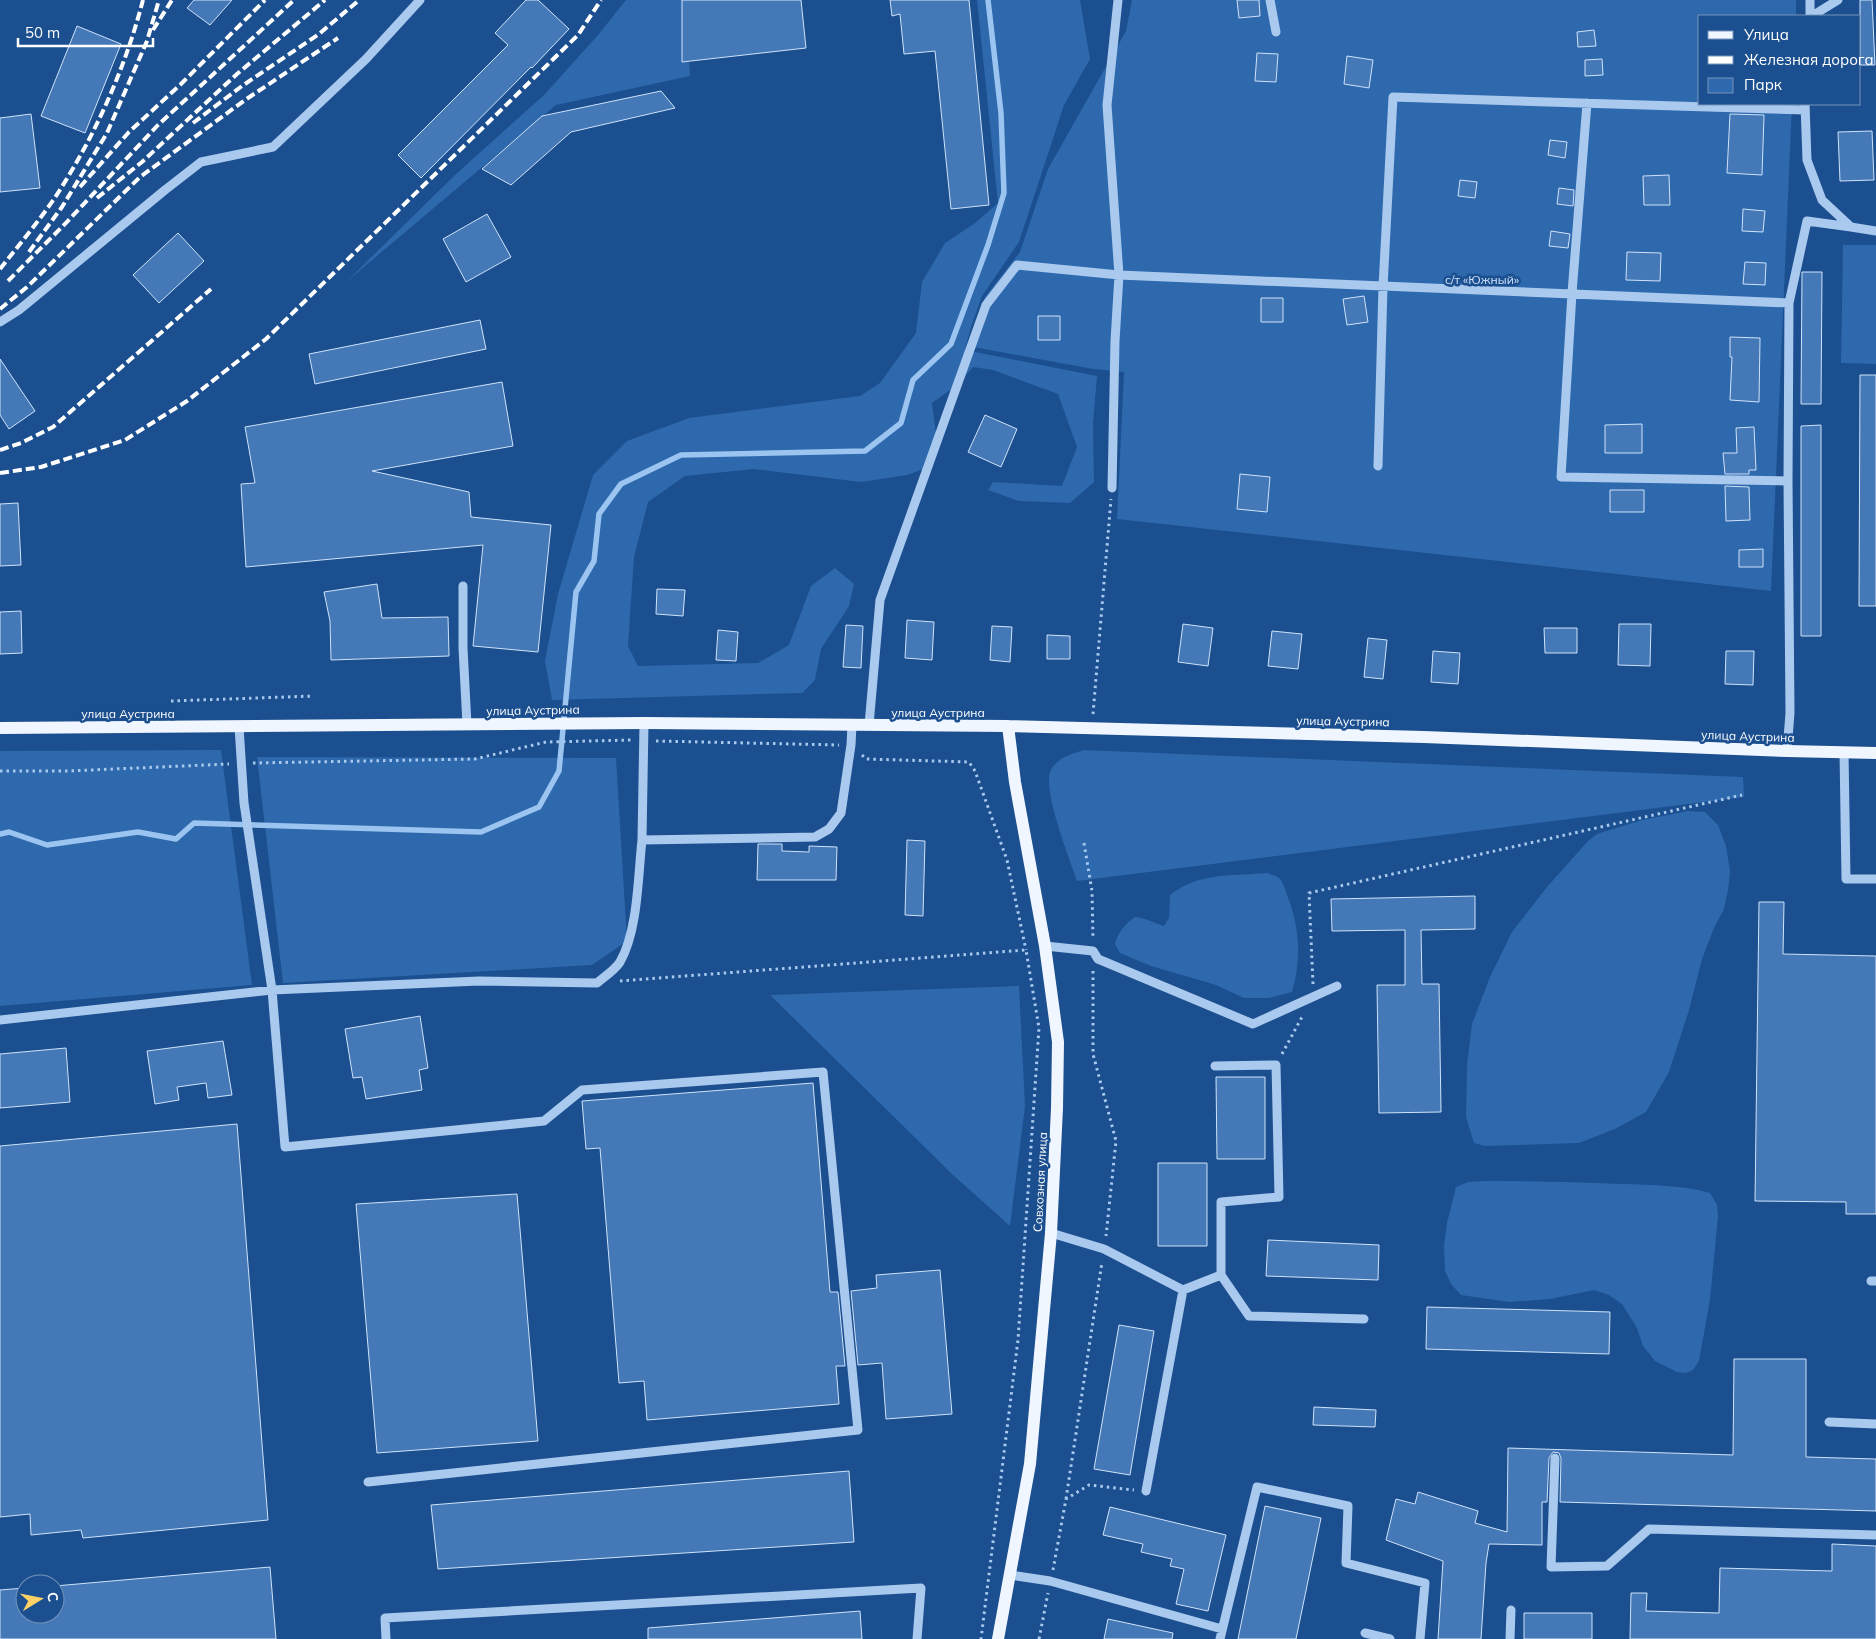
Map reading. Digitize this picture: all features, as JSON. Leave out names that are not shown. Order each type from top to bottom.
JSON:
[{"type":"main road","name":"улица Аустрина","points":[[0,728],[578,723],[1008,726],[1424,737],[1876,753]]},
{"type":"main road","name":"Совхозная улица","points":[[998,1639],[1030,1464],[1051,1233],[1058,1042],[1045,946],[1015,782],[1008,726]]},
{"type":"lane","points":[[1112,488],[1115,341],[1119,276],[1107,105],[1118,0]]},
{"type":"lane","points":[[1270,0],[1276,32]]},
{"type":"lane","points":[[1810,0],[1811,15]]},
{"type":"lane","points":[[1813,15],[1838,0]]},
{"type":"lane","points":[[0,322],[19,310],[202,162],[273,147],[366,58],[416,1]]},
{"type":"lane","points":[[1378,466],[1383,286],[1393,96],[1587,103],[1805,107],[1807,160],[1822,200],[1851,227]]},
{"type":"lane","points":[[1587,103],[1572,293],[1561,477],[1788,481]]},
{"type":"lane","points":[[1787,751],[1790,713],[1788,303],[1807,221],[1876,231]]},
{"type":"lane","points":[[869,725],[880,600],[986,305],[1017,266],[1119,276],[1788,303]]},
{"type":"lane","points":[[463,586],[463,648],[467,725]]},
{"type":"lane","points":[[0,1020],[272,990],[479,982],[597,983],[619,963],[633,922],[642,840],[644,723]]},
{"type":"lane","points":[[642,840],[815,837],[828,829],[841,813],[852,745],[852,725]]},
{"type":"lane","points":[[239,727],[244,803],[272,990],[285,1147],[544,1121],[582,1090],[823,1072],[858,1430],[368,1482]]},
{"type":"lane","points":[[1844,752],[1846,879],[1876,879]]},
{"type":"lane","points":[[1045,946],[1093,950],[1098,959],[1252,1024],[1337,986]]},
{"type":"lane","points":[[1215,1066],[1276,1065],[1279,1197],[1221,1202],[1221,1275],[1249,1316],[1364,1319]]},
{"type":"lane","points":[[1051,1233],[1104,1250],[1183,1290],[1221,1275]]},
{"type":"lane","points":[[1146,1491],[1183,1290]]},
{"type":"lane","points":[[1829,1422],[1876,1424]]},
{"type":"lane","points":[[1555,1458],[1552,1567],[1607,1566],[1649,1529],[1876,1535]]},
{"type":"lane","points":[[1220,1639],[1257,1487],[1348,1506],[1346,1562],[1425,1583],[1420,1639]]},
{"type":"lane","points":[[1010,1575],[1050,1581],[1222,1629]]},
{"type":"lane","points":[[386,1639],[384,1618],[921,1588],[917,1639]]},
{"type":"lane","points":[[1510,1639],[1511,1610]]},
{"type":"lane","points":[[1366,1633],[1390,1639]]},
{"type":"path","points":[[1093,729],[1112,488]]},
{"type":"path","points":[[171,701],[314,696]]},
{"type":"path","points":[[0,772],[241,764],[475,760],[546,742],[578,740],[852,745],[866,759],[969,762],[975,771],[1007,860],[1026,950],[1039,1028],[1018,1340],[981,1639]]},
{"type":"path","points":[[1276,1065],[1314,997],[1309,894],[1742,795]]},
{"type":"path","points":[[1039,1639],[1066,1499],[1104,1250],[1116,1141],[1093,1054],[1092,892],[1084,843]]},
{"type":"path","points":[[597,983],[1026,950]]},
{"type":"path","points":[[1066,1499],[1089,1486],[1146,1491]]},
{"type":"green space","points":[[626,0],[685,0],[690,76],[556,105],[346,282],[456,174],[545,94],[598,35]]},
{"type":"green space","points":[[977,0],[1080,0],[1090,59],[1064,105],[1019,242],[982,296],[965,350],[1097,376],[1093,423],[1094,482],[1070,503],[1019,501],[988,490],[993,482],[1062,486],[1077,447],[1058,394],[993,370],[973,367],[957,385],[932,403],[936,434],[932,466],[907,475],[861,482],[754,469],[685,476],[648,502],[634,557],[628,646],[638,666],[758,663],[789,645],[811,586],[835,568],[854,584],[849,606],[821,649],[815,680],[802,693],[552,700],[545,661],[558,594],[593,475],[627,441],[689,418],[860,396],[880,383],[916,333],[922,282],[945,243],[975,223],[998,203]]},
{"type":"green space","name":"с/т «Южный»","points":[[1132,0],[1796,0],[1796,15],[1698,15],[1698,105],[1792,105],[1771,591],[1117,519],[1124,372],[1093,369],[968,346],[985,297],[1020,252],[1048,169],[1126,31]]},
{"type":"green space","points":[[1843,245],[1876,245],[1876,364],[1841,363]]},
{"type":"green space","points":[[221,750],[252,985],[0,1006],[0,751]]},
{"type":"green space","points":[[1084,750],[1743,777],[1744,797],[1077,881],[1053,807],[1049,779],[1051,770],[1057,762]]},
{"type":"green space","points":[[257,757],[616,758],[627,941],[592,965],[283,983]]},
{"type":"green space","points":[[1688,811],[1705,812],[1718,825],[1726,846],[1730,871],[1728,890],[1724,909],[1714,928],[1702,959],[1689,1010],[1669,1072],[1646,1112],[1615,1129],[1579,1143],[1485,1146],[1474,1143],[1466,1117],[1467,1065],[1472,1024],[1490,977],[1512,932],[1547,887],[1588,841],[1597,834],[1642,820]]},
{"type":"green space","points":[[1268,873],[1279,878],[1293,912],[1297,934],[1298,957],[1292,992],[1269,998],[1244,998],[1216,985],[1151,966],[1120,953],[1115,944],[1122,929],[1135,917],[1164,926],[1169,918],[1170,895],[1193,882],[1217,876]]},
{"type":"green space","points":[[1019,986],[1025,1106],[1010,1226],[953,1175],[770,995]]},
{"type":"green space","points":[[1468,1182],[1656,1185],[1689,1188],[1710,1193],[1717,1205],[1718,1216],[1710,1300],[1699,1361],[1693,1370],[1686,1373],[1677,1372],[1655,1361],[1643,1346],[1637,1328],[1622,1304],[1609,1295],[1594,1290],[1550,1299],[1509,1302],[1461,1295],[1451,1284],[1445,1271],[1444,1246],[1447,1223],[1456,1187]]},
{"type":"building","points":[[194,0],[232,0],[210,25],[187,8]]},
{"type":"building","points":[[526,0],[538,0],[569,29],[421,178],[398,155],[508,45],[495,33]]},
{"type":"building","points":[[682,0],[801,0],[806,48],[682,62]]},
{"type":"building","points":[[890,0],[969,0],[989,205],[951,209],[935,51],[904,54],[900,14],[892,16]]},
{"type":"building","points":[[1237,0],[1259,0],[1260,16],[1239,18]]},
{"type":"building","points":[[1860,0],[1872,0],[1875,65],[1861,65]]},
{"type":"building","points":[[77,26],[121,44],[85,133],[41,116]]},
{"type":"building","points":[[1594,30],[1596,46],[1578,47],[1577,32]]},
{"type":"building","points":[[1257,53],[1278,54],[1276,82],[1255,81]]},
{"type":"building","points":[[1347,56],[1373,60],[1369,88],[1344,84]]},
{"type":"building","points":[[1602,59],[1603,75],[1585,76],[1585,60]]},
{"type":"building","points":[[661,91],[675,108],[571,132],[511,185],[482,169],[542,116]]},
{"type":"building","points":[[31,114],[40,188],[0,192],[0,118]]},
{"type":"building","points":[[1730,114],[1764,115],[1762,175],[1727,173]]},
{"type":"building","points":[[1872,131],[1874,180],[1840,181],[1838,132]]},
{"type":"building","points":[[1550,140],[1567,142],[1565,158],[1548,155]]},
{"type":"building","points":[[1669,175],[1670,205],[1644,205],[1643,176]]},
{"type":"building","points":[[1460,180],[1477,182],[1475,198],[1458,196]]},
{"type":"building","points":[[1559,188],[1574,190],[1573,206],[1557,204]]},
{"type":"building","points":[[1743,209],[1765,211],[1763,232],[1742,231]]},
{"type":"building","points":[[487,214],[511,257],[466,282],[443,239]]},
{"type":"building","points":[[1551,231],[1570,234],[1568,248],[1549,246]]},
{"type":"building","points":[[178,233],[204,261],[159,303],[133,275]]},
{"type":"building","points":[[1627,252],[1661,253],[1660,281],[1626,280]]},
{"type":"building","points":[[1745,262],[1766,263],[1765,285],[1743,284]]},
{"type":"building","points":[[1802,272],[1822,272],[1821,404],[1801,404]]},
{"type":"building","points":[[1364,296],[1368,322],[1347,325],[1343,299]]},
{"type":"building","points":[[1261,298],[1283,298],[1283,322],[1261,322]]},
{"type":"building","points":[[1038,316],[1060,316],[1060,340],[1038,340]]},
{"type":"building","points":[[480,320],[486,349],[315,384],[309,354]]},
{"type":"building","points":[[1730,337],[1760,338],[1759,402],[1730,400],[1732,357],[1730,357]]},
{"type":"building","points":[[0,359],[35,411],[9,429],[0,415]]},
{"type":"building","points":[[1860,375],[1876,375],[1876,606],[1859,606]]},
{"type":"building","points":[[502,382],[513,446],[372,471],[469,492],[471,517],[551,525],[538,652],[473,646],[483,545],[246,567],[241,484],[255,483],[245,427]]},
{"type":"building","points":[[985,415],[1017,429],[1001,467],[968,452]]},
{"type":"building","points":[[1642,424],[1642,453],[1605,453],[1605,425]]},
{"type":"building","points":[[1821,425],[1821,636],[1801,636],[1801,426]]},
{"type":"building","points":[[1754,427],[1756,470],[1749,470],[1749,474],[1725,474],[1723,453],[1737,453],[1736,428]]},
{"type":"building","points":[[1240,474],[1270,477],[1267,512],[1237,509]]},
{"type":"building","points":[[1725,486],[1749,487],[1750,520],[1726,521]]},
{"type":"building","points":[[1610,490],[1644,490],[1644,512],[1610,512]]},
{"type":"building","points":[[18,503],[21,565],[0,566],[0,504]]},
{"type":"building","points":[[1763,549],[1763,567],[1739,567],[1739,550]]},
{"type":"building","points":[[377,584],[382,618],[448,617],[449,656],[331,660],[330,621],[324,592]]},
{"type":"building","points":[[657,589],[685,590],[683,616],[656,614]]},
{"type":"building","points":[[21,611],[22,653],[0,654],[0,612]]},
{"type":"building","points":[[907,620],[934,622],[932,660],[905,658]]},
{"type":"building","points":[[1183,624],[1213,628],[1208,666],[1178,662]]},
{"type":"building","points":[[1619,624],[1651,624],[1650,666],[1618,665]]},
{"type":"building","points":[[846,625],[863,626],[861,668],[843,667]]},
{"type":"building","points":[[992,626],[1012,627],[1010,662],[990,660]]},
{"type":"building","points":[[1544,628],[1577,628],[1577,653],[1545,653]]},
{"type":"building","points":[[718,630],[738,632],[736,661],[716,660]]},
{"type":"building","points":[[1272,631],[1302,634],[1298,669],[1268,666]]},
{"type":"building","points":[[1047,635],[1070,636],[1070,659],[1047,659]]},
{"type":"building","points":[[1368,638],[1387,640],[1383,679],[1364,677]]},
{"type":"building","points":[[1433,651],[1460,653],[1458,684],[1431,682]]},
{"type":"building","points":[[1726,651],[1754,651],[1753,685],[1725,684]]},
{"type":"building","points":[[907,840],[925,841],[923,916],[905,915]]},
{"type":"building","points":[[758,844],[782,844],[782,851],[809,852],[809,846],[837,847],[836,880],[757,880]]},
{"type":"building","points":[[1475,896],[1475,929],[1421,930],[1422,984],[1439,984],[1441,1112],[1379,1113],[1377,985],[1405,985],[1405,930],[1332,931],[1331,899]]},
{"type":"building","points":[[1759,902],[1784,902],[1783,954],[1876,956],[1876,1214],[1846,1214],[1846,1202],[1755,1201]]},
{"type":"building","points":[[420,1016],[428,1068],[419,1070],[422,1090],[366,1099],[362,1077],[353,1078],[345,1029]]},
{"type":"building","points":[[223,1041],[232,1095],[208,1098],[206,1083],[177,1087],[179,1100],[155,1104],[147,1051]]},
{"type":"building","points":[[66,1048],[70,1102],[0,1108],[0,1054]]},
{"type":"building","points":[[1216,1077],[1265,1077],[1265,1159],[1217,1159]]},
{"type":"building","points":[[813,1083],[830,1292],[838,1292],[845,1366],[836,1366],[839,1404],[647,1420],[644,1381],[619,1383],[600,1148],[586,1149],[582,1101]]},
{"type":"building","points":[[237,1124],[268,1520],[83,1538],[81,1530],[31,1535],[30,1514],[0,1517],[0,1146]]},
{"type":"building","points":[[1158,1163],[1207,1163],[1207,1246],[1158,1246]]},
{"type":"building","points":[[517,1194],[538,1441],[377,1453],[356,1204]]},
{"type":"building","points":[[1268,1240],[1379,1245],[1378,1280],[1266,1276]]},
{"type":"building","points":[[940,1270],[952,1414],[886,1419],[882,1363],[858,1365],[851,1291],[877,1288],[876,1275]]},
{"type":"building","points":[[1427,1307],[1610,1312],[1609,1354],[1426,1349]]},
{"type":"building","points":[[1119,1325],[1154,1331],[1130,1475],[1094,1469]]},
{"type":"building","points":[[1734,1359],[1806,1359],[1806,1457],[1876,1459],[1876,1511],[1560,1502],[1561,1458],[1559,1453],[1553,1452],[1549,1458],[1547,1502],[1542,1502],[1542,1545],[1489,1544],[1481,1639],[1438,1639],[1443,1561],[1386,1540],[1396,1499],[1415,1504],[1418,1492],[1478,1511],[1475,1523],[1507,1532],[1508,1448],[1733,1455]]},
{"type":"building","points":[[1314,1407],[1376,1410],[1375,1427],[1313,1425]]},
{"type":"building","points":[[849,1471],[854,1542],[438,1569],[431,1505]]},
{"type":"building","points":[[1265,1506],[1321,1518],[1296,1639],[1238,1639]]},
{"type":"building","points":[[1110,1507],[1226,1535],[1208,1611],[1176,1604],[1184,1569],[1170,1566],[1172,1559],[1141,1552],[1143,1544],[1103,1535]]},
{"type":"building","points":[[1832,1544],[1876,1546],[1876,1639],[1630,1639],[1631,1593],[1647,1593],[1646,1611],[1719,1613],[1720,1568],[1832,1571]]},
{"type":"building","points":[[270,1567],[276,1639],[0,1639],[0,1590],[15,1589],[15,1624],[65,1624],[65,1585]]},
{"type":"building","points":[[860,1611],[862,1639],[648,1639],[648,1628]]},
{"type":"building","points":[[1524,1613],[1592,1613],[1592,1639],[1524,1639]]},
{"type":"building","points":[[1108,1619],[1173,1633],[1172,1639],[1104,1639]]},
{"type":"waterway","points":[[0,834],[9,832],[47,845],[138,832],[176,839],[194,823],[481,832],[539,807],[559,771],[576,592],[594,561],[599,514],[621,484],[681,455],[865,451],[901,423],[913,380],[951,344],[988,245],[1004,193],[1001,113],[988,0]]},
{"type":"railway","points":[[0,269],[56,196],[84,150],[118,77],[143,0]]},
{"type":"railway","points":[[29,252],[62,207],[107,133],[147,41],[159,0]]},
{"type":"railway","points":[[153,30],[172,0]]},
{"type":"railway","points":[[80,187],[129,132],[181,84],[265,0]]},
{"type":"railway","points":[[8,281],[64,225],[158,125],[294,0]]},
{"type":"railway","points":[[97,198],[142,162],[237,74],[325,0]]},
{"type":"railway","points":[[0,473],[41,467],[125,440],[187,401],[266,339],[578,35],[601,0]]},
{"type":"railway","points":[[193,123],[242,86],[319,34],[358,1]]},
{"type":"railway","points":[[0,309],[27,287],[140,177],[245,100],[338,38]]},
{"type":"railway","points":[[0,450],[21,443],[53,427],[211,289]]}]
